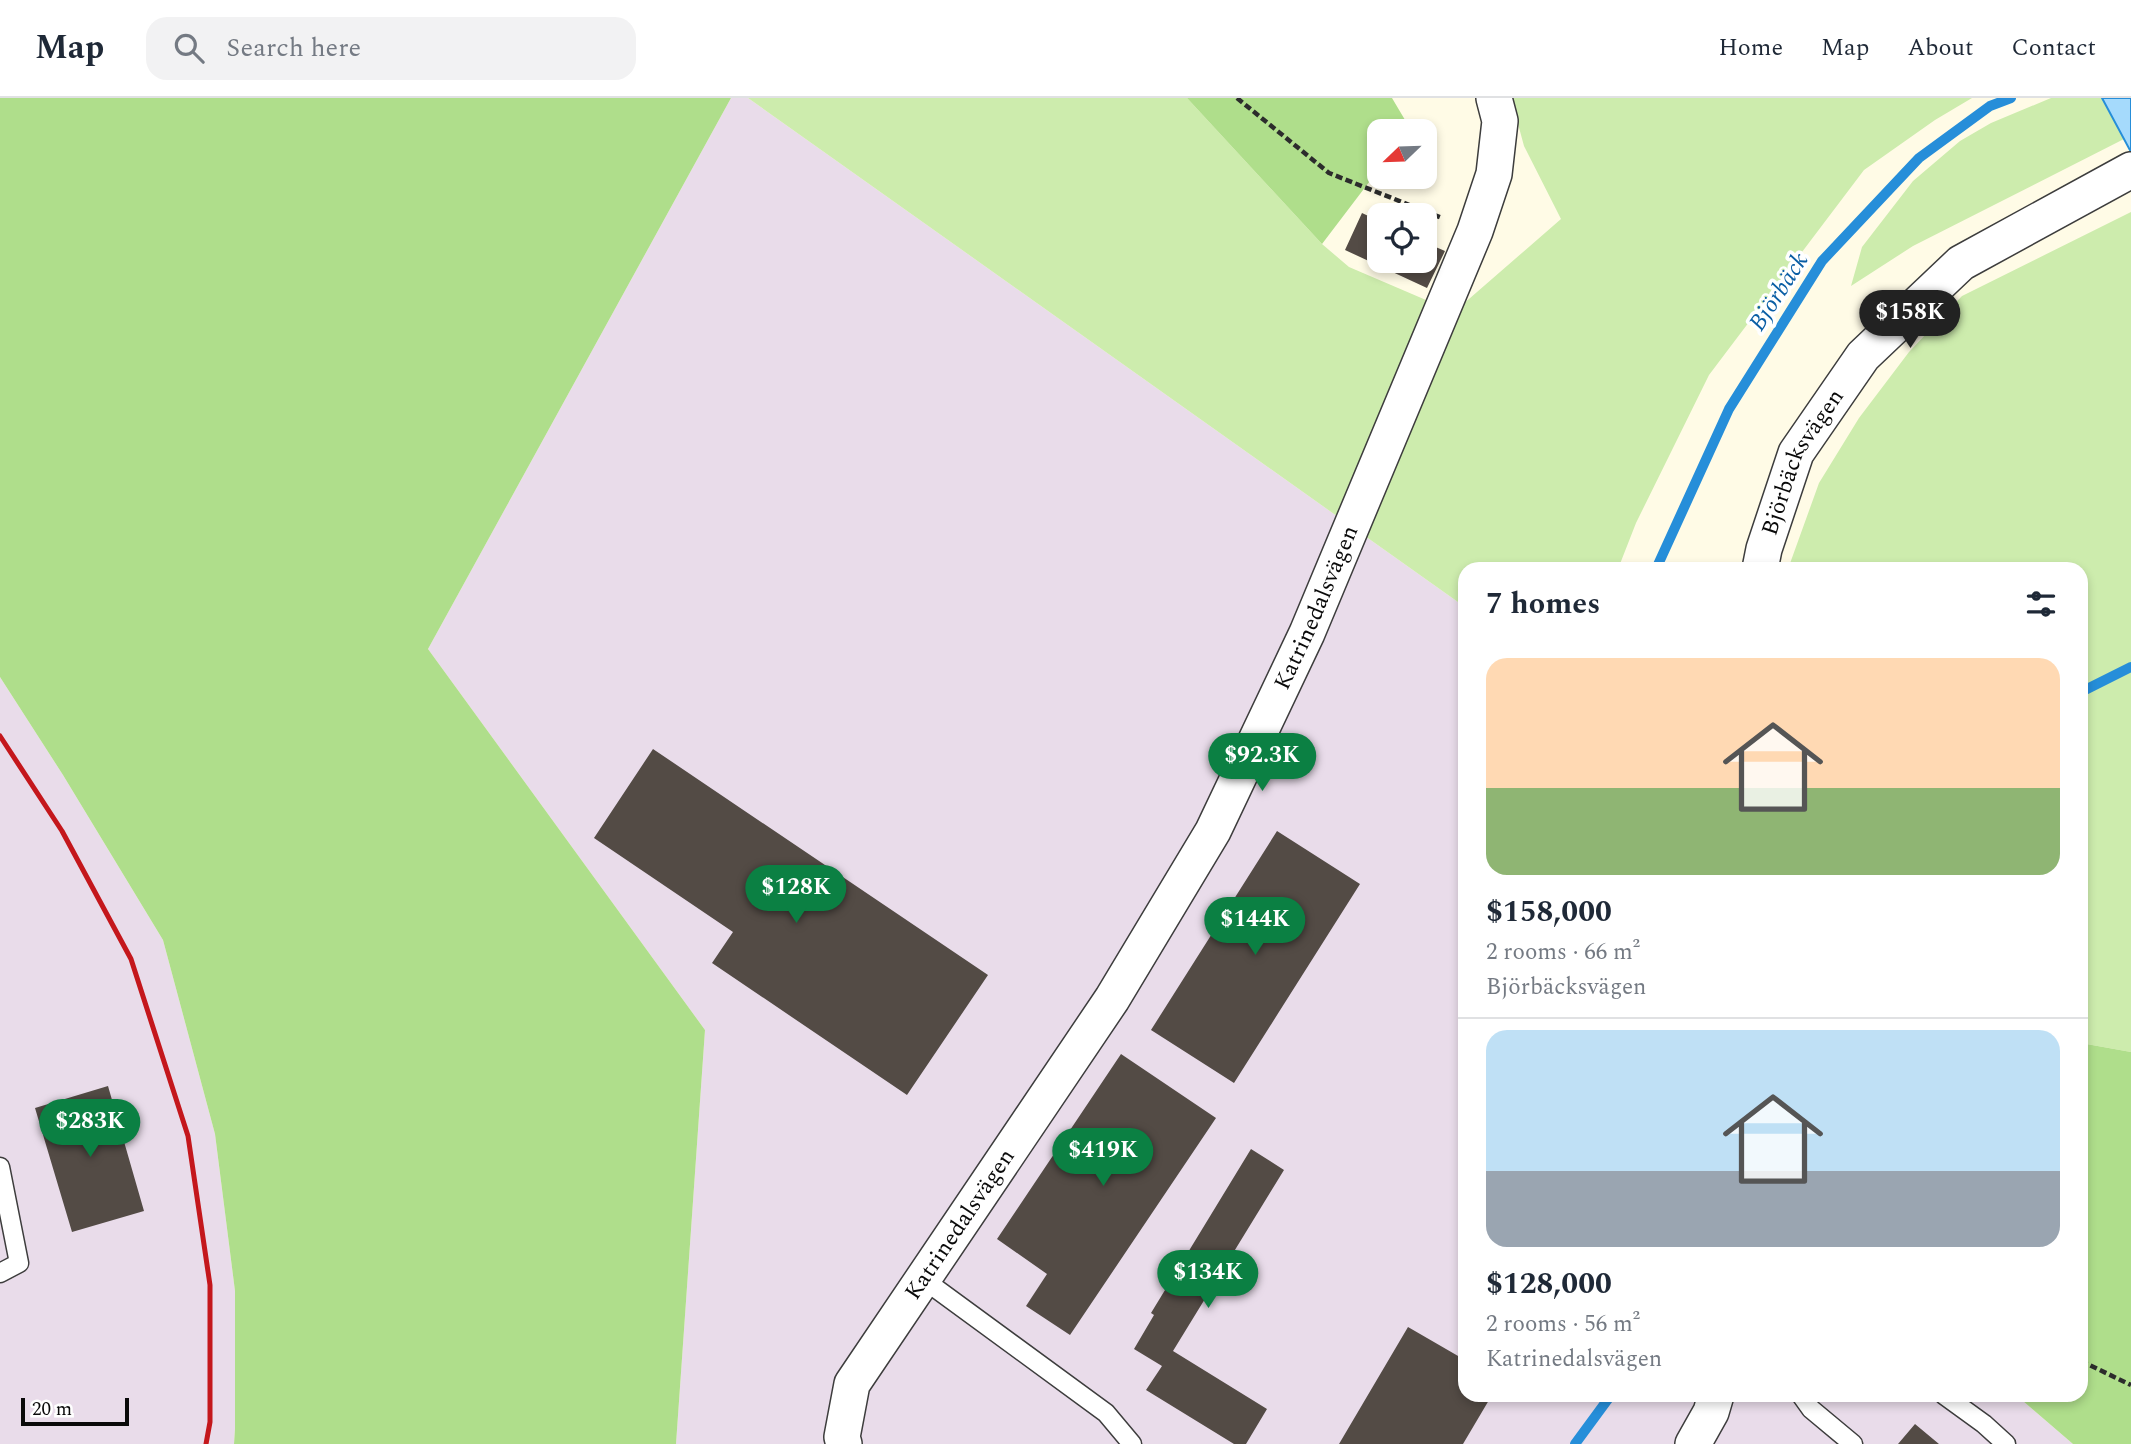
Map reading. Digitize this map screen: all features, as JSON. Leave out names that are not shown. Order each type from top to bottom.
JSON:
[{"type":"street","name":"Katrinedalsvägen","points":[[845,1442],[852,1384],[1112,999],[1213,831],[1307,633],[1475,231],[1494,174],[1500,121],[1494,98]]},
{"type":"street","name":"Björbäcksvägen","points":[[1761,562],[1796,453],[1863,356],[1961,263],[2120,175]]},
{"type":"street","points":[[1693,1444],[1714,1402]]},
{"type":"lane","points":[[0,1167],[19,1263],[0,1273]]},
{"type":"lane","points":[[923,1279],[1106,1413],[1132,1444]]},
{"type":"lane","points":[[1806,1402],[1853,1444]]},
{"type":"lane","points":[[1954,1402],[2006,1444]]},
{"type":"path","points":[[1237,98],[1329,173],[1475,231]]},
{"type":"path","points":[[2088,1364],[2131,1385]]},
{"type":"shaded area","points":[[731,98],[748,98],[1458,602],[1458,1402],[2024,1402],[2073,1444],[676,1444],[705,1030],[428,649]]},
{"type":"shaded area","points":[[0,677],[163,940],[215,1134],[235,1291],[234,1444],[0,1444]]},
{"type":"green space","points":[[0,98],[731,98],[428,649],[705,1030],[676,1444],[234,1444],[235,1291],[215,1134],[163,940],[0,677]]},
{"type":"green space","points":[[748,98],[1187,98],[1322,244],[1349,267],[1454,312],[1561,219],[1524,146],[1511,98],[1972,98],[1935,120],[1864,170],[1709,375],[1636,523],[1621,562],[1458,562],[1458,602]]},
{"type":"green space","points":[[1187,98],[1392,98],[1404,119],[1367,119],[1367,185],[1322,244]]},
{"type":"green space","points":[[2051,98],[2102,98],[2124,139],[1913,246],[1851,286],[1862,247],[1913,181],[1960,141],[1991,123]]},
{"type":"green space","points":[[2131,212],[2131,1052],[2088,1044],[2088,562],[1791,562],[1819,483],[1859,418],[1909,352],[1962,296]]},
{"type":"green space","points":[[2088,1044],[2131,1052],[2131,1444],[2073,1444],[2024,1402],[2088,1402]]},
{"type":"water","points":[[2102,98],[2131,98],[2131,152]]},
{"type":"building","points":[[1362,213],[1367,215],[1367,260],[1345,250]]},
{"type":"building","points":[[1437,248],[1445,251],[1437,267]]},
{"type":"building","points":[[1395,273],[1434,273],[1427,288]]},
{"type":"building","points":[[653,749],[988,975],[907,1095],[712,963],[733,932],[594,838]]},
{"type":"building","points":[[1277,831],[1360,884],[1234,1083],[1151,1030]]},
{"type":"building","points":[[1121,1054],[1216,1118],[1070,1335],[1026,1306],[1047,1274],[997,1239]]},
{"type":"building","points":[[108,1086],[144,1211],[72,1232],[35,1108]]},
{"type":"building","points":[[1251,1149],[1284,1170],[1173,1351],[1267,1409],[1246,1444],[1234,1444],[1146,1390],[1162,1366],[1134,1349],[1154,1315],[1151,1313]]},
{"type":"building","points":[[1408,1327],[1458,1356],[1458,1402],[1488,1402],[1463,1444],[1339,1444]]},
{"type":"building","points":[[1915,1424],[1939,1444],[1898,1444]]},
{"type":"waterway","name":"Björbäck","points":[[1659,562],[1729,409],[1822,261],[1919,158],[1990,106],[2011,98]]},
{"type":"waterway","points":[[2088,688],[2131,667]]},
{"type":"waterway","name":"Björbäck","points":[[1575,1444],[1606,1402]]},
{"type":"railway","points":[[0,736],[62,831],[131,959],[188,1136],[210,1285],[210,1422],[206,1444]]}]
